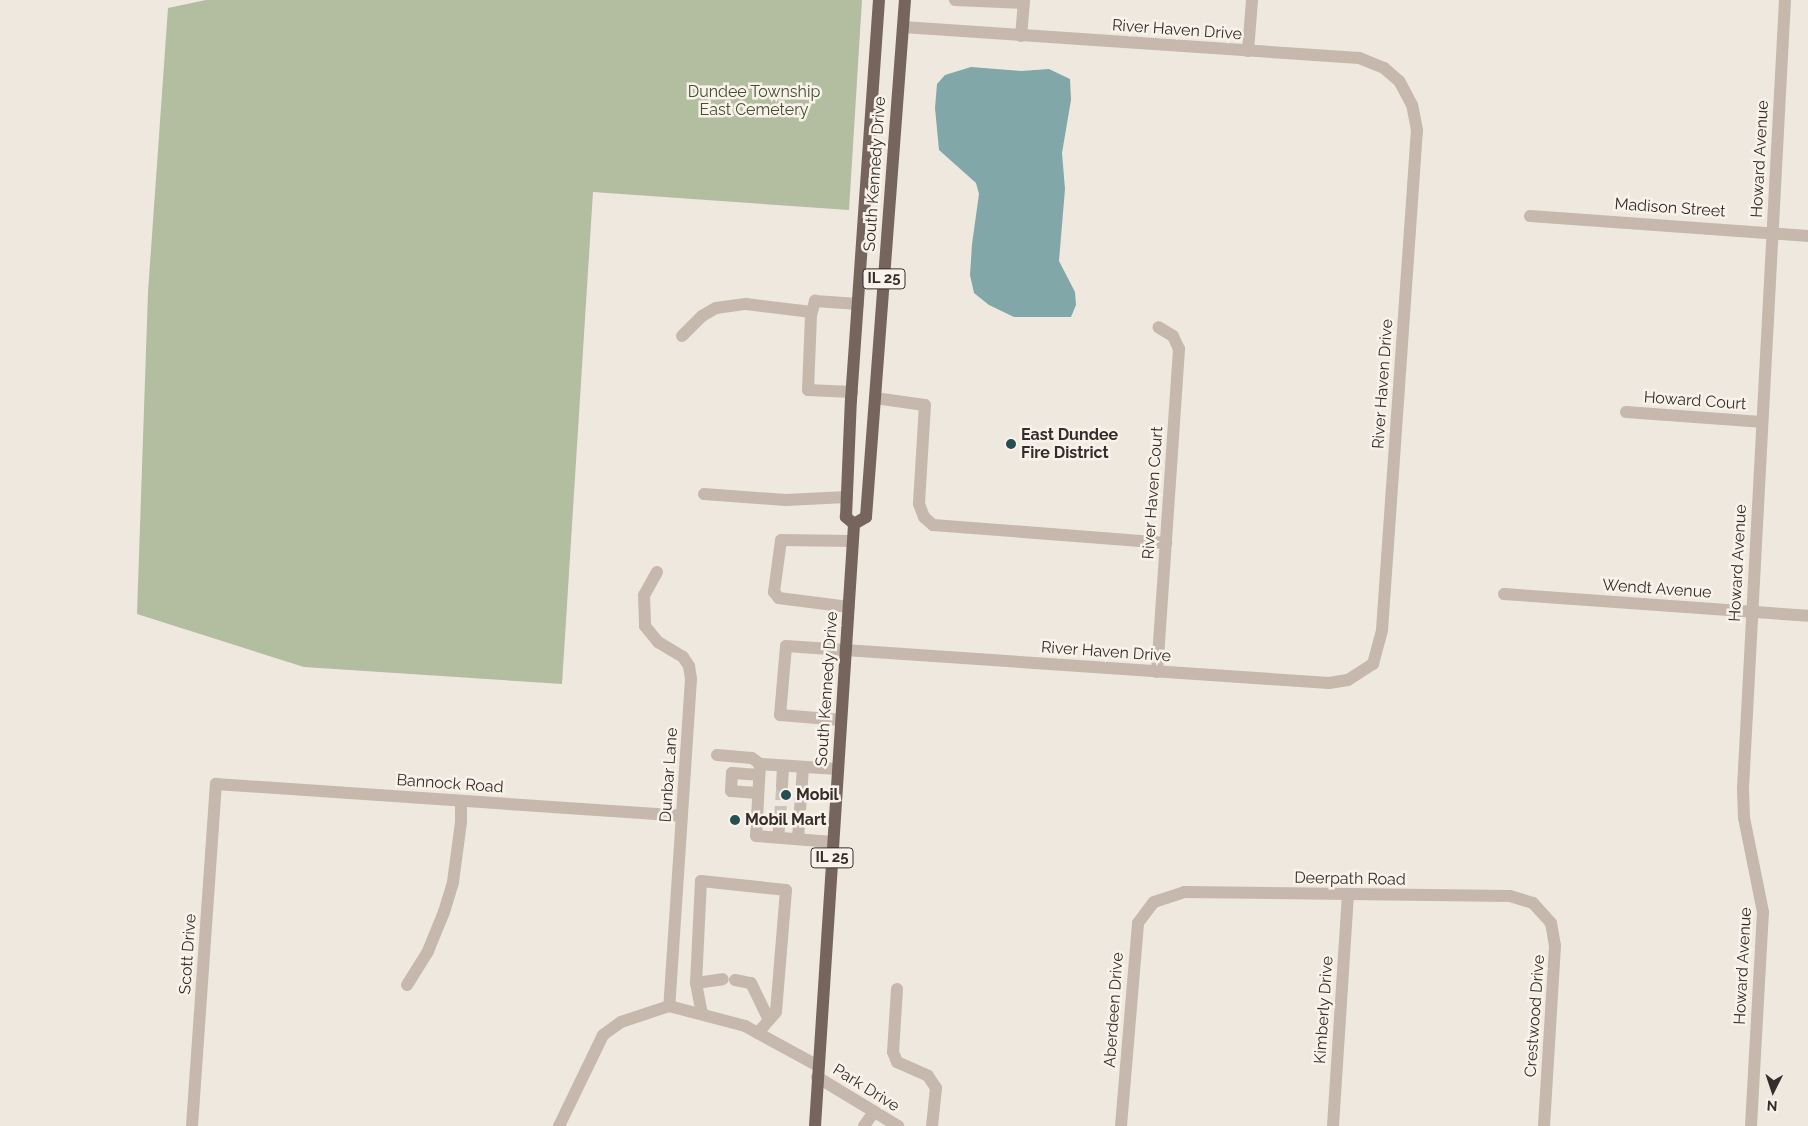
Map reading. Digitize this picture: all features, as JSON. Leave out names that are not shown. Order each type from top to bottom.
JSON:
[{"type":"main road","name":"South Kennedy Drive","points":[[854,524],[846,517],[852,392],[879,0]]},
{"type":"main road","name":"South Kennedy Drive","points":[[854,524],[866,517],[905,0]]},
{"type":"main road","name":"South Kennedy Drive","points":[[815,1126],[854,524]]},
{"type":"street","points":[[956,0],[1023,2],[1021,36]]},
{"type":"street","points":[[1248,51],[1252,0]]},
{"type":"street","name":"Howard Avenue","points":[[1751,1126],[1763,912],[1743,809],[1761,422],[1785,0]]},
{"type":"street","name":"River Haven Drive","points":[[841,720],[780,715],[786,646],[1157,672],[1339,682],[1369,668],[1377,657],[1380,644],[1416,118],[1399,80],[1372,63],[1359,58],[902,27]]},
{"type":"street","name":"Madison Street","points":[[1530,216],[1772,231],[1808,236]]},
{"type":"street","points":[[852,392],[808,390],[812,312],[816,301],[858,304]]},
{"type":"street","points":[[682,336],[702,316],[716,308],[746,304],[812,312]]},
{"type":"street","name":"River Haven Court","points":[[1157,672],[1179,349],[1173,336],[1158,327]]},
{"type":"street","points":[[875,398],[925,405],[919,504],[926,520],[933,525],[1166,543]]},
{"type":"street","name":"Howard Court","points":[[1626,412],[1761,422]]},
{"type":"street","points":[[704,494],[786,500],[847,497]]},
{"type":"street","points":[[849,607],[779,598],[774,592],[781,540],[853,541]]},
{"type":"street","name":"Dunbar Lane","points":[[657,572],[644,595],[645,626],[658,642],[682,657],[689,666],[692,679],[669,1006]]},
{"type":"street","name":"Wendt Avenue","points":[[1504,594],[1808,616]]},
{"type":"street","points":[[717,755],[752,758],[760,770],[756,836],[833,842]]},
{"type":"street","points":[[758,793],[731,791],[732,773],[783,766],[838,769]]},
{"type":"street","points":[[782,786],[783,766]]},
{"type":"street","points":[[798,839],[803,767]]},
{"type":"street","name":"Bannock Road","points":[[216,784],[682,816]]},
{"type":"street","name":"Scott Drive","points":[[192,1126],[216,784]]},
{"type":"street","points":[[407,985],[428,951],[444,912],[452,882],[461,822],[461,802]]},
{"type":"street","points":[[778,837],[780,818]]},
{"type":"street","points":[[702,1014],[696,983],[701,881],[786,890],[773,1016],[758,1033]]},
{"type":"street","name":"Deerpath Road","points":[[1154,902],[1184,892],[1348,896],[1510,896],[1529,901],[1543,911]]},
{"type":"street","name":"Kimberly Drive","points":[[1333,1126],[1348,896]]},
{"type":"street","name":"Aberdeen Drive","points":[[1121,1126],[1137,929],[1140,918],[1154,902]]},
{"type":"street","name":"Crestwood Drive","points":[[1543,911],[1552,926],[1555,946],[1544,1126]]},
{"type":"street","points":[[696,983],[729,979],[751,983],[773,1016]]},
{"type":"street","points":[[897,989],[893,1052],[897,1062],[928,1076],[936,1088],[932,1126]]},
{"type":"street","points":[[559,1126],[603,1035],[621,1022],[669,1006]]},
{"type":"street","name":"Park Drive","points":[[669,1006],[745,1026],[818,1071],[873,1113],[898,1126]]},
{"type":"street","points":[[864,1126],[873,1113]]},
{"type":"green space","name":"Dundee Township East Cemetery","points":[[206,0],[862,0],[849,210],[593,192],[562,684],[304,667],[137,614],[148,292],[168,8]]},
{"type":"water","points":[[971,67],[1021,71],[1049,69],[1070,79],[1071,100],[1062,153],[1065,189],[1059,261],[1075,292],[1076,305],[1071,317],[1014,317],[989,305],[974,293],[970,275],[979,194],[976,183],[939,150],[935,108],[937,84],[945,75]]},
{"type":"tunnel","points":[[780,818],[782,786]]},
{"type":"place","name":"East Dundee Fire District","points":[[1011,444]]},
{"type":"place","name":"Mobil","points":[[786,795]]},
{"type":"place","name":"Mobil Mart","points":[[735,820]]}]
